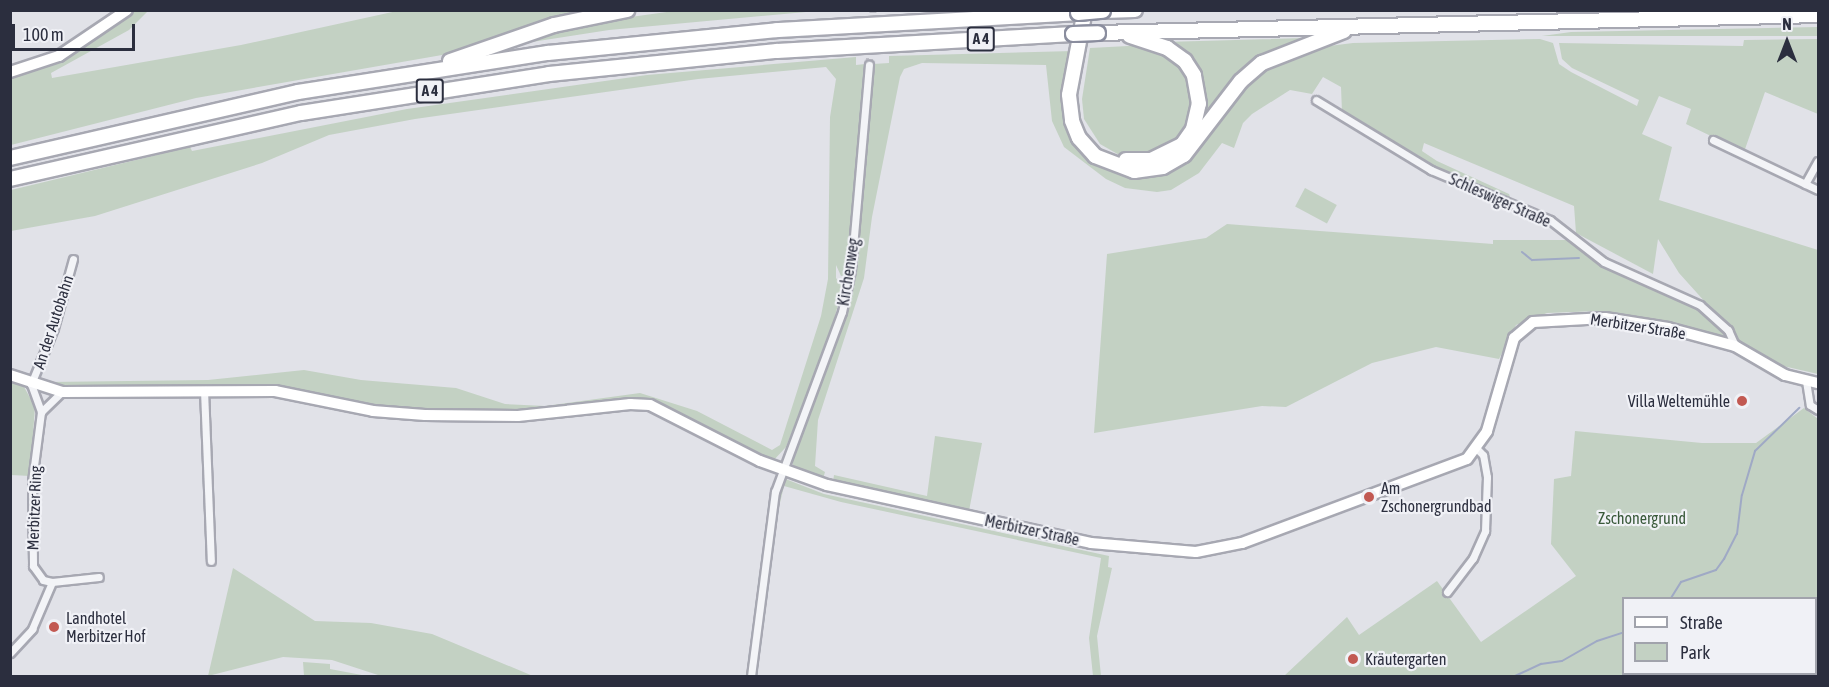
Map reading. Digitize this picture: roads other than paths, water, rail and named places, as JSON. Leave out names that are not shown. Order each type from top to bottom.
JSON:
[{"type":"highway","points":[[420,72],[554,25],[627,10]]},
{"type":"highway","points":[[1095,10],[1079,87],[1084,128],[1097,145],[1118,158],[1132,162],[1161,158],[1182,145],[1193,129],[1199,104],[1194,75],[1185,61],[1167,48],[1117,32]]},
{"type":"highway","name":"A 4","points":[[10,158],[194,113],[420,72],[621,44],[777,30],[1135,10]]},
{"type":"highway","name":"A 4","points":[[1082,12],[1069,105],[1079,138],[1103,162],[1140,171],[1177,161],[1222,106],[1262,63],[1306,43],[1361,26]]},
{"type":"highway","name":"A 4","points":[[10,178],[301,113],[549,74],[777,51],[1117,32],[1818,15]]},
{"type":"street","points":[[10,72],[49,61],[94,36],[127,10]]},
{"type":"street","name":"Kirchenweg","points":[[782,470],[842,312],[851,270],[869,65]]},
{"type":"street","name":"Schleswiger Straße","points":[[1316,100],[1431,170],[1550,220],[1604,262],[1700,305],[1728,330],[1735,346]]},
{"type":"street","points":[[1713,140],[1818,190]]},
{"type":"street","points":[[1805,184],[1818,161]]},
{"type":"street","name":"An der Autobahn","points":[[31,384],[54,328],[73,259]]},
{"type":"street","name":"Merbitzer Straße","points":[[204,390],[275,391],[373,411],[425,415],[546,415],[630,404],[650,405],[782,470],[827,484],[1091,543],[1196,552],[1242,543],[1374,491],[1453,466],[1477,449],[1486,431],[1514,338],[1533,322],[1605,318],[1668,328],[1735,346],[1785,375],[1818,383]]},
{"type":"street","points":[[10,375],[31,384],[62,392],[204,390],[211,561]]},
{"type":"street","points":[[1806,381],[1810,405],[1818,410]]},
{"type":"street","name":"Merbitzer Ring","points":[[31,384],[41,411],[32,481],[33,566],[43,580],[52,582]]},
{"type":"street","points":[[41,411],[62,392]]},
{"type":"street","points":[[1447,592],[1473,558],[1485,531],[1486,477],[1483,456],[1477,449]]},
{"type":"street","points":[[751,676],[775,492],[782,470]]},
{"type":"street","points":[[10,653],[32,629],[52,582],[99,578]]},
{"type":"waterway","points":[[1522,252],[1532,260],[1579,258]]},
{"type":"waterway","points":[[1672,597],[1681,582],[1716,570],[1724,559],[1737,534],[1742,495],[1755,451],[1799,408]]},
{"type":"waterway","points":[[1515,676],[1541,664],[1562,661],[1597,641],[1622,633]]},
{"type":"tunnel","points":[[869,65],[873,10]]},
{"type":"place","name":"Villa Weltemühle","points":[[1742,401]]},
{"type":"place","name":"Am Zschonergrundbad","points":[[1369,497]]},
{"type":"place","name":"Landhotel Merbitzer Hof","points":[[54,627]]},
{"type":"place","name":"Kräutergarten","points":[[1353,659]]},
{"type":"park label","name":"Zschonergrund","points":[[1642,518]]}]
